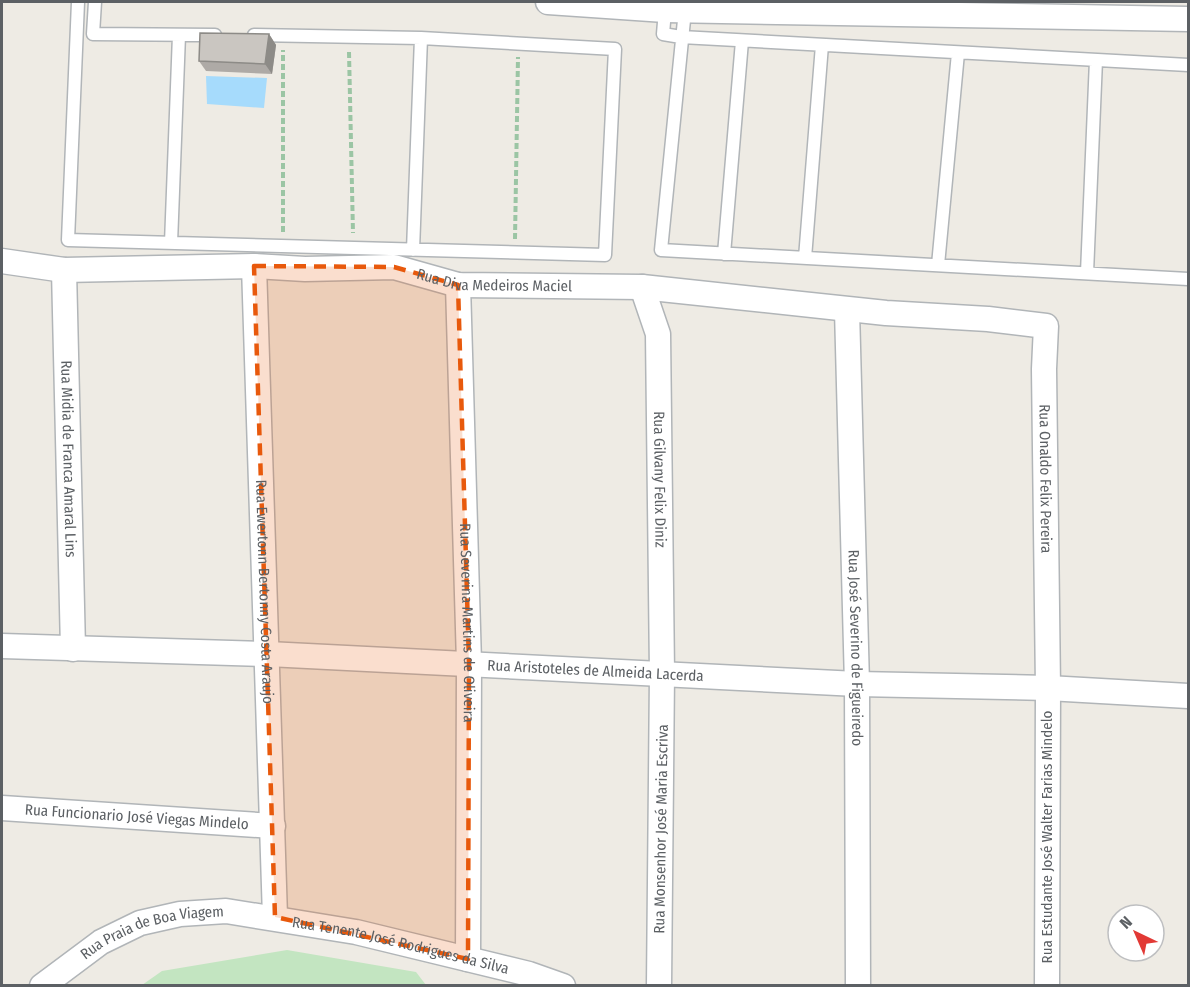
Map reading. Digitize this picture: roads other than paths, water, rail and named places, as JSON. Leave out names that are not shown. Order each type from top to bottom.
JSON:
[{"type":"street","points":[[548,2],[675,10],[783,6],[1188,20]]},
{"type":"street","name":"Rua Diva Medeiros Maciel","points":[[2,261],[64,270],[254,266],[305,269],[394,267],[458,285],[642,287],[847,309],[988,319]]},
{"type":"street","name":"Rua Ewertonn Bertonny Costa Araujo","points":[[254,266],[268,654],[274,917]]},
{"type":"street","name":"Rua Midia de Franca Amaral Lins","points":[[64,270],[73,649]]},
{"type":"street","name":"Rua Severina Martins de Oliveira","points":[[458,285],[469,663],[468,959]]},
{"type":"street","name":"Rua Gilvany Felix Diniz","points":[[642,287],[658,334],[662,673]]},
{"type":"street","name":"Rua José Severino de Figueiredo","points":[[847,309],[857,684],[858,986]]},
{"type":"street","name":"Rua Onaldo Felix Pereira","points":[[988,319],[1047,326],[1044,369],[1048,688]]},
{"type":"street","name":"Rua Aristoteles de Almeida Lacerda","points":[[2,646],[268,654],[857,684],[1048,688],[1188,696]]},
{"type":"street","name":"Rua Monsenhor José Maria Escriva","points":[[659,986],[662,673]]},
{"type":"street","name":"Rua Estudante José Walter Farias Mindelo","points":[[1047,986],[1048,688]]},
{"type":"street","name":"Rua Funcionario José Viegas Mindelo","points":[[2,808],[273,826]]},
{"type":"street","name":"Rua Praia de Boa Viagem","points":[[42,986],[101,942],[140,923],[180,914],[226,911],[274,917]]},
{"type":"street","name":"Rua Tenente José Rodrigues da Silva","points":[[274,917],[356,932],[468,959],[563,986]]},
{"type":"lane","points":[[78,2],[68,240],[605,255],[615,49],[421,38],[93,34],[95,2]]},
{"type":"lane","points":[[675,10],[681,38],[661,250],[1188,279]]},
{"type":"lane","points":[[675,10],[663,34],[681,38],[1188,65]]},
{"type":"lane","points":[[171,243],[179,35]]},
{"type":"lane","points":[[414,250],[421,38]]},
{"type":"lane","points":[[724,254],[742,41]]},
{"type":"lane","points":[[805,258],[822,45]]},
{"type":"lane","points":[[938,265],[958,53]]},
{"type":"lane","points":[[1087,273],[1096,60]]},
{"type":"water","points":[[206,76],[267,78],[264,108],[207,104]]}]
